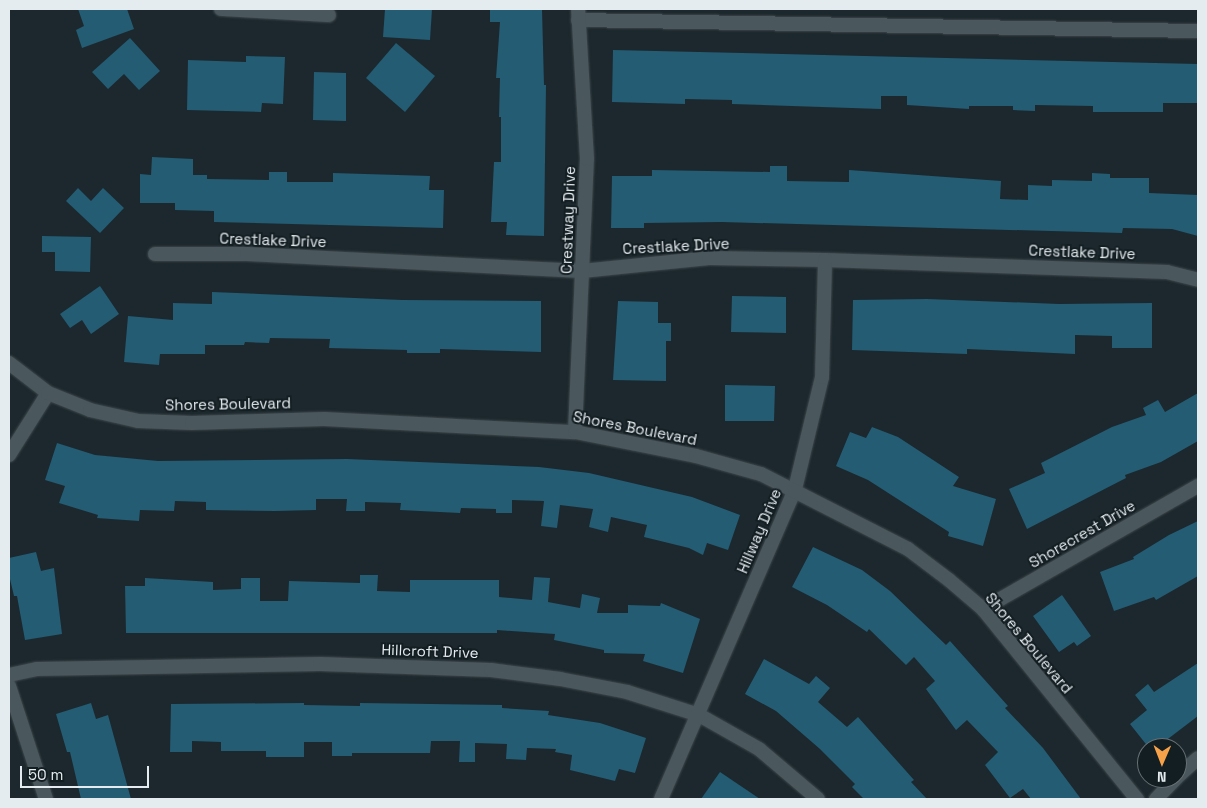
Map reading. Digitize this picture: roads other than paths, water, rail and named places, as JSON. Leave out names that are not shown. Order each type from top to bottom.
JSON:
[{"type":"street","points":[[221,9],[329,15]]},
{"type":"street","points":[[578,15],[1198,31]]},
{"type":"street","name":"Crestway Drive","points":[[575,432],[587,158],[578,15]]},
{"type":"street","name":"Crestlake Drive","points":[[155,254],[247,254],[582,271],[708,258],[826,260],[1167,272],[1198,280]]},
{"type":"street","name":"Hillway Drive","points":[[661,799],[699,715],[794,489],[822,377],[826,260]]},
{"type":"street","name":"Shores Boulevard","points":[[9,363],[48,393],[90,410],[138,421],[192,423],[324,419],[575,432],[696,456],[762,474],[908,548],[983,609],[1137,799]]},
{"type":"street","points":[[9,455],[48,393]]},
{"type":"street","name":"Shorecrest Drive","points":[[983,609],[1198,486]]},
{"type":"street","name":"Hillcroft Drive","points":[[9,675],[37,668],[110,666],[320,664],[491,670],[627,692],[699,715],[759,749],[818,799]]},
{"type":"street","points":[[9,686],[46,799]]},
{"type":"street","points":[[1187,768],[1198,758]]},
{"type":"street","points":[[1156,799],[1167,788]]}]
